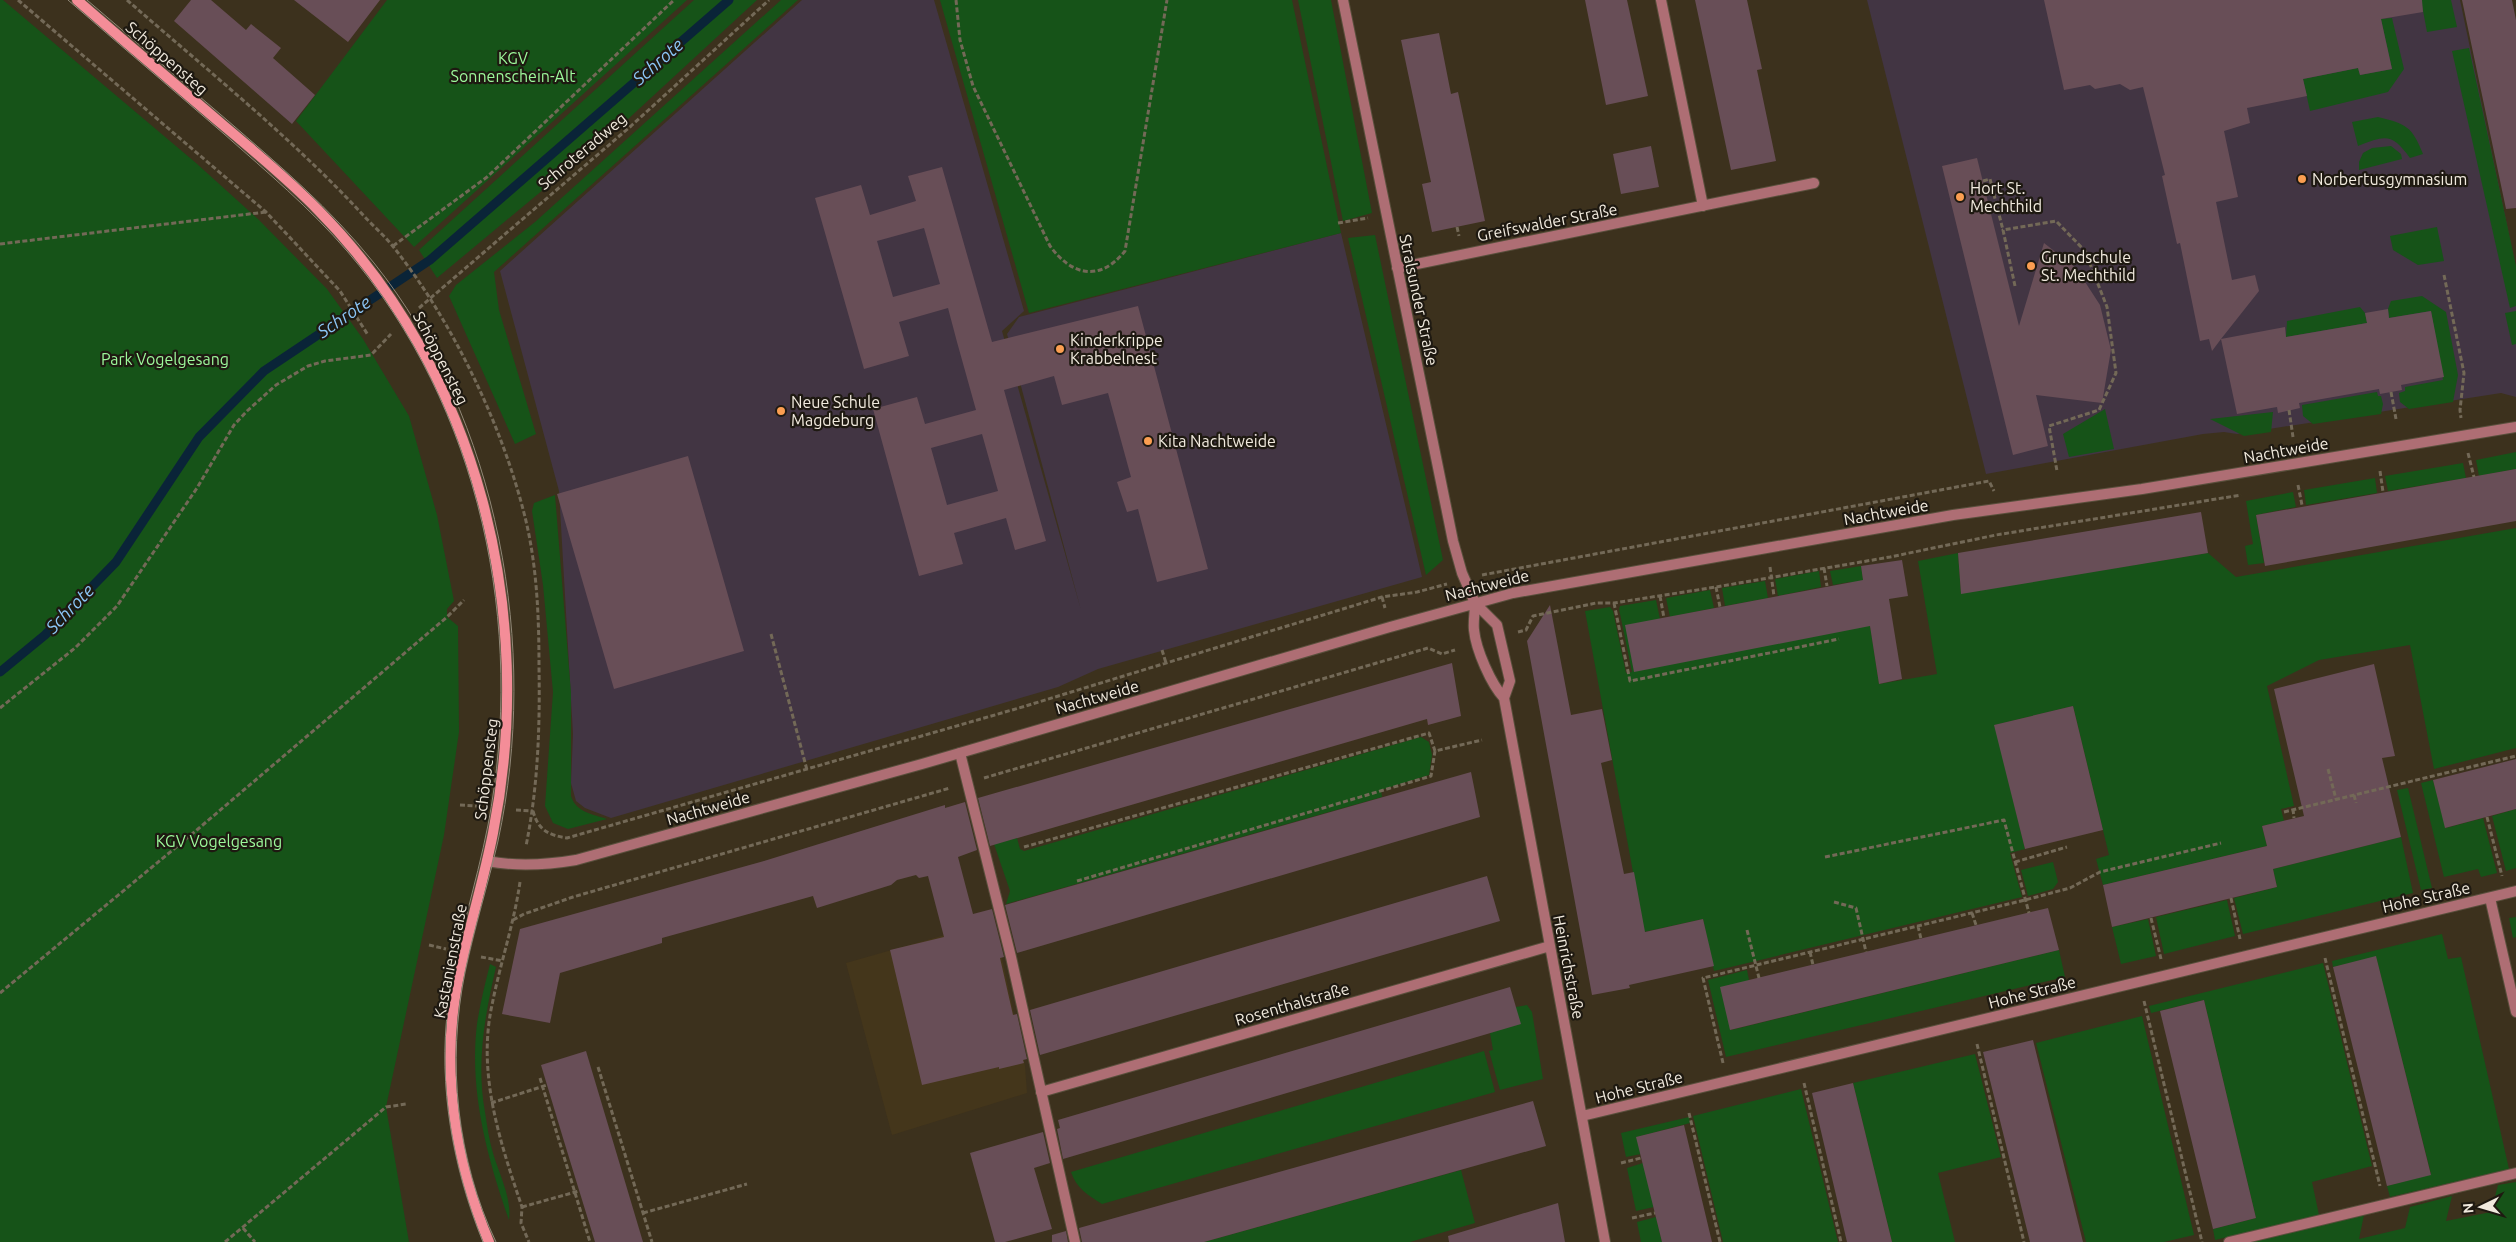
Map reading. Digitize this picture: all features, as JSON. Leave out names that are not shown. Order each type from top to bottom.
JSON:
[{"type":"main road","name":"Schöppensteg","points":[[77,0],[297,190],[338,231],[369,268],[401,313],[444,393],[465,443],[483,497],[495,552],[507,648],[508,718],[504,767],[488,861]]},
{"type":"main road","name":"Kastanienstraße","points":[[488,861],[454,1004],[451,1081],[455,1121],[464,1166],[489,1242]]},
{"type":"street","name":"Stralsunder Straße","points":[[1343,0],[1453,541],[1464,580],[1475,603]]},
{"type":"street","points":[[1661,0],[1703,206]]},
{"type":"street","name":"Greifswalder Straße","points":[[1397,268],[1814,183]]},
{"type":"street","name":"Nachtweide","points":[[488,861],[522,866],[546,865],[576,860],[960,753],[1475,603],[1566,582],[1934,518],[2142,490],[2516,426]]},
{"type":"street","name":"Heinrichstraße","points":[[1475,603],[1474,631],[1477,643],[1494,688],[1504,698]]},
{"type":"street","name":"Heinrichstraße","points":[[1475,603],[1497,625],[1510,681],[1504,698],[1605,1242]]},
{"type":"street","points":[[960,753],[1042,1092],[1075,1242]]},
{"type":"street","name":"Hohe Straße","points":[[1582,1116],[2516,891]]},
{"type":"street","name":"Hohe Straße","points":[[2490,898],[2516,1012]]},
{"type":"street","name":"Rosenthalstraße","points":[[1042,1092],[1550,946]]},
{"type":"street","points":[[2229,1242],[2516,1174]]},
{"type":"path","points":[[18,0],[266,212],[340,291],[368,335]]},
{"type":"path","name":"Schöppensteg","points":[[127,0],[294,146],[397,251],[428,295]]},
{"type":"path","points":[[393,247],[487,177],[674,0]]},
{"type":"path","name":"Schroteradweg","points":[[428,295],[631,126],[769,0]]},
{"type":"path","points":[[956,0],[960,40],[973,86],[1050,246],[1069,265],[1085,272],[1095,272],[1108,267],[1118,260],[1126,246],[1167,0]]},
{"type":"path","points":[[1983,181],[1990,179],[2015,286]]},
{"type":"path","points":[[0,244],[266,212]]},
{"type":"path","points":[[1338,224],[1386,215]]},
{"type":"path","points":[[2003,230],[2056,221],[2084,251],[2107,306],[2116,373],[2098,410],[2049,426],[2058,471]]},
{"type":"path","points":[[2444,275],[2464,374],[2460,410],[2462,422]]},
{"type":"path","points":[[0,708],[75,648],[117,606],[197,488],[234,425],[247,410],[276,386],[308,366],[325,360],[371,355],[376,349]]},
{"type":"path","points":[[2391,392],[2396,419]]},
{"type":"path","points":[[2289,410],[2293,436]]},
{"type":"path","points":[[2467,450],[2474,477]]},
{"type":"path","points":[[2460,457],[2478,454]]},
{"type":"path","points":[[2370,472],[2388,470]]},
{"type":"path","points":[[2380,471],[2383,492]]},
{"type":"path","name":"Nachtweide","points":[[533,810],[536,820],[549,835],[567,838],[807,770],[1382,597],[1417,592],[1497,571],[1544,564],[1989,481]]},
{"type":"path","points":[[2289,486],[2307,483]]},
{"type":"path","points":[[2298,485],[2302,506]]},
{"type":"path","points":[[1515,633],[1526,630],[1533,616],[1596,603],[1614,603],[1716,587],[1996,535],[2245,494]]},
{"type":"path","points":[[1824,568],[1827,586]]},
{"type":"path","points":[[1771,577],[1774,596]]},
{"type":"path","points":[[1716,587],[1720,607]]},
{"type":"path","points":[[1660,596],[1664,618]]},
{"type":"path","points":[[1382,597],[1385,609]]},
{"type":"path","points":[[0,993],[198,830],[447,617],[464,600]]},
{"type":"path","points":[[1614,603],[1630,681],[1838,639]]},
{"type":"path","points":[[771,634],[807,770]]},
{"type":"path","points":[[1395,648],[1398,657]]},
{"type":"path","points":[[1162,650],[1166,663]]},
{"type":"path","points":[[1024,847],[1429,733],[1435,751],[1431,776],[1077,881]]},
{"type":"path","points":[[1435,751],[1482,740]]},
{"type":"path","points":[[2284,812],[2516,756]]},
{"type":"path","points":[[2328,769],[2336,799]]},
{"type":"path","points":[[2354,795],[2356,803]]},
{"type":"path","name":"Schöppensteg","points":[[460,804],[472,806]]},
{"type":"path","points":[[527,810],[533,810],[516,910],[491,1006],[487,1053],[491,1103],[522,1207],[521,1223],[529,1242]]},
{"type":"path","points":[[2293,810],[2294,818]]},
{"type":"path","points":[[2487,817],[2502,877]]},
{"type":"path","points":[[1825,857],[2004,820],[2029,913]]},
{"type":"path","points":[[1724,1063],[1703,978],[2025,900],[2070,888],[2100,872],[2221,843]]},
{"type":"path","points":[[2015,862],[2066,847]]},
{"type":"path","points":[[2231,898],[2240,940]]},
{"type":"path","points":[[1834,902],[1856,908],[1866,952]]},
{"type":"path","points":[[1972,913],[1976,925]]},
{"type":"path","points":[[2151,918],[2161,960]]},
{"type":"path","points":[[1918,926],[1921,939]]},
{"type":"path","points":[[1747,930],[1759,978]]},
{"type":"path","name":"Kastanienstraße","points":[[429,946],[443,949]]},
{"type":"path","points":[[1810,952],[1813,965]]},
{"type":"path","points":[[488,958],[503,961]]},
{"type":"path","points":[[2325,958],[2385,1205]]},
{"type":"path","points":[[2334,992],[2339,992]]},
{"type":"path","points":[[2144,1001],[2202,1242]]},
{"type":"path","points":[[1977,1044],[2024,1242]]},
{"type":"path","points":[[2347,1047],[2352,1046]]},
{"type":"path","points":[[598,1067],[652,1242]]},
{"type":"path","points":[[540,1078],[577,1191],[590,1242]]},
{"type":"path","points":[[1804,1083],[1841,1242]]},
{"type":"path","points":[[491,1103],[547,1085]]},
{"type":"path","points":[[2360,1101],[2366,1100]]},
{"type":"path","points":[[225,1242],[386,1107],[406,1104]]},
{"type":"path","points":[[1689,1113],[1720,1242]]},
{"type":"path","points":[[1812,1118],[1817,1117]]},
{"type":"path","points":[[2372,1156],[2380,1154]]},
{"type":"path","points":[[1621,1163],[1641,1158]]},
{"type":"path","points":[[1824,1169],[1830,1168]]},
{"type":"path","points":[[643,1213],[747,1184]]},
{"type":"path","points":[[522,1207],[577,1191]]},
{"type":"path","points":[[1632,1218],[1655,1212]]},
{"type":"path","points":[[1837,1225],[1843,1224]]},
{"type":"path","points":[[243,1228],[255,1242]]},
{"type":"shaded area","name":"Neue Schule Magdeburg","points":[[802,0],[934,0],[1024,311],[1002,331],[1081,610],[1007,334],[1019,317],[1341,233],[1422,577],[1098,669],[1058,687],[611,818],[585,808],[576,801],[571,783],[573,734],[559,491],[500,271]]},
{"type":"shaded area","name":"Norbertusgymnasium","points":[[1867,0],[2460,0],[2516,268],[2516,397],[2501,393],[2237,434],[2224,432],[2203,434],[1986,474]]},
{"type":"shaded area","points":[[994,921],[1025,1066],[1027,1093],[892,1135],[846,963]]},
{"type":"green space","name":"KGV Vogelgesang","points":[[0,0],[3,0],[196,163],[258,219],[327,289],[363,339],[409,416],[437,515],[454,601],[447,609],[447,617],[458,626],[459,732],[444,835],[386,1107],[409,1242],[0,1242]]},
{"type":"green space","name":"KGV Sonnenschein-Alt","points":[[387,0],[687,0],[414,247],[296,121]]},
{"type":"green space","points":[[694,0],[757,0],[627,120],[437,278],[419,250]]},
{"type":"green space","points":[[781,0],[798,0],[494,272],[499,310],[536,434],[515,444],[449,296],[456,285],[535,222]]},
{"type":"green space","points":[[940,0],[1292,0],[1341,233],[1029,313]]},
{"type":"green space","points":[[1298,0],[1331,0],[1372,213],[1343,221]]},
{"type":"green space","points":[[2421,0],[2451,0],[2457,27],[2427,32]]},
{"type":"green space","points":[[2392,18],[2404,69],[2388,92],[2310,111],[2303,79],[2358,68],[2360,75],[2392,69],[2381,19]]},
{"type":"green space","points":[[2469,48],[2516,266],[2516,306],[2510,308],[2452,51]]},
{"type":"green space","points":[[2378,117],[2402,124],[2407,128],[2415,137],[2423,154],[2410,158],[2398,144],[2388,138],[2382,138],[2358,146],[2352,122]]},
{"type":"green space","points":[[2391,146],[2401,154],[2402,159],[2359,170],[2359,162],[2363,153],[2372,148]]},
{"type":"green space","points":[[2437,227],[2444,261],[2418,265],[2393,250],[2390,236]]},
{"type":"green space","points":[[1375,235],[1443,560],[1426,575],[1348,238]]},
{"type":"green space","points":[[2422,296],[2446,312],[2458,375],[2453,402],[2409,409],[2400,402],[2399,393],[2405,391],[2405,387],[2443,380],[2431,311],[2389,318],[2388,309],[2391,301]]},
{"type":"green space","points":[[2360,307],[2365,313],[2367,323],[2286,337],[2287,321]]},
{"type":"green space","points":[[2516,311],[2516,344],[2512,345],[2505,313]]},
{"type":"green space","points":[[2377,392],[2378,396],[2381,396],[2383,404],[2381,414],[2313,424],[2303,416],[2302,405]]},
{"type":"green space","points":[[2105,409],[2114,449],[2069,457],[2063,434]]},
{"type":"green space","points":[[2273,412],[2271,432],[2244,436],[2210,419]]},
{"type":"green space","points":[[2516,452],[2516,469],[2479,476],[2476,460]]},
{"type":"green space","points":[[2463,463],[2466,478],[2388,491],[2385,476]]},
{"type":"green space","points":[[2375,478],[2377,493],[2306,505],[2304,490]]},
{"type":"green space","points":[[2293,492],[2296,507],[2256,515],[2264,563],[2248,565],[2245,546],[2253,544],[2246,501]]},
{"type":"green space","points":[[555,495],[571,693],[571,796],[581,809],[607,819],[568,829],[553,823],[545,806],[553,692],[543,585],[532,511],[534,503]]},
{"type":"green space","points":[[2516,528],[2516,748],[2434,769],[2410,645],[2319,660],[2267,686],[2294,806],[2281,809],[2284,821],[2262,826],[2267,846],[2103,885],[2096,859],[2109,855],[2073,706],[1995,725],[2025,849],[2010,853],[2022,897],[1714,971],[1703,919],[1644,932],[1585,611],[1610,607],[1613,611],[1626,673],[1632,672],[1619,609],[1620,606],[1656,600],[1660,619],[1858,627],[1850,582],[1833,585],[1830,571],[1861,566],[1879,684],[1937,674],[1918,561],[1958,553],[1961,593],[2208,553],[2236,577]]},
{"type":"green space","points":[[1819,571],[1821,587],[1778,596],[1775,579]]},
{"type":"green space","points":[[1765,581],[1768,598],[1725,606],[1722,588]]},
{"type":"green space","points":[[1710,590],[1714,608],[1670,617],[1666,598]]},
{"type":"green space","points":[[1421,737],[1429,742],[1432,755],[1429,775],[1381,790],[1382,797],[1006,904],[1010,891],[994,844],[1017,838],[1020,849],[1024,851]]},
{"type":"green space","points":[[2433,780],[2446,828],[2483,818],[2497,873],[2481,877],[2478,869],[2444,877],[2421,783]]},
{"type":"green space","points":[[2408,788],[2432,888],[2421,890],[2397,790]]},
{"type":"green space","points":[[2516,809],[2516,868],[2506,871],[2492,816]]},
{"type":"green space","points":[[2401,837],[2413,893],[2243,934],[2234,898],[2277,887],[2273,869]]},
{"type":"green space","points":[[2053,862],[2058,882],[2053,889],[2028,896],[2021,870]]},
{"type":"green space","points":[[2227,900],[2235,936],[2164,954],[2156,917]]},
{"type":"green space","points":[[2516,917],[2516,937],[2513,938],[2509,918]]},
{"type":"green space","points":[[2148,919],[2156,956],[2121,964],[2112,927]]},
{"type":"green space","points":[[2442,934],[2448,959],[2461,957],[2509,1169],[2390,1197],[2387,1186],[2431,1174],[2376,957],[2333,967],[2332,961]]},
{"type":"green space","points":[[2059,950],[2065,977],[1726,1057],[1708,980],[1747,970],[1749,980],[1731,1030]]},
{"type":"green space","points":[[2323,963],[2372,1166],[2312,1182],[2319,1215],[2215,1240],[2213,1229],[2256,1218],[2204,1000],[2151,1013],[2149,1006]]},
{"type":"green space","points":[[490,964],[496,967],[483,1039],[482,1093],[490,1143],[509,1203],[509,1220],[487,1148],[478,1099],[476,1074],[477,1024]]},
{"type":"green space","points":[[1527,1005],[1532,1012],[1543,1079],[1500,1090],[1489,1051],[1493,1050],[1490,1033],[1516,1007]]},
{"type":"green space","points":[[2142,1016],[2194,1235],[2164,1242],[2086,1242],[2036,1043]]},
{"type":"green space","points":[[1484,1051],[1495,1092],[1102,1204],[1079,1187],[1071,1172]]},
{"type":"green space","points":[[1975,1054],[2001,1157],[1938,1173],[1955,1242],[1892,1242],[1853,1083]]},
{"type":"green space","points":[[1801,1089],[1838,1242],[1723,1242],[1693,1116]]},
{"type":"green space","points":[[1689,1117],[1690,1123],[1637,1137],[1641,1154],[1626,1157],[1621,1133]]},
{"type":"green space","points":[[1643,1163],[1654,1207],[1636,1211],[1627,1168]]},
{"type":"green space","points":[[1461,1170],[1475,1223],[1410,1242],[1204,1242]]},
{"type":"green space","points":[[2516,1182],[2516,1242],[2253,1242],[2364,1215],[2359,1239],[2405,1228],[2410,1207],[2452,1196],[2446,1221],[2491,1212],[2498,1185]]},
{"type":"green space","points":[[1656,1217],[1662,1242],[1641,1242],[1637,1222]]},
{"type":"building","points":[[191,0],[211,0],[246,30],[251,24],[281,48],[273,58],[315,95],[292,124],[174,21]]},
{"type":"building","points":[[294,0],[380,0],[348,42]]},
{"type":"building","points":[[1585,0],[1627,0],[1648,96],[1606,105]]},
{"type":"building","points":[[1695,0],[1747,0],[1762,69],[1757,70],[1776,161],[1731,170]]},
{"type":"building","points":[[2044,0],[2422,0],[2423,12],[2381,19],[2392,69],[2360,75],[2358,68],[2303,79],[2307,96],[2247,108],[2250,123],[2224,131],[2238,197],[2216,202],[2232,280],[2255,275],[2259,291],[2212,351],[2209,339],[2200,341],[2180,243],[2177,244],[2162,176],[2165,175],[2143,87],[2130,90],[2120,84],[2095,89],[2090,85],[2064,90]]},
{"type":"building","points":[[2462,0],[2512,0],[2516,20],[2516,208],[2506,209]]},
{"type":"building","points":[[1439,33],[1451,94],[1458,92],[1485,221],[1432,232],[1422,184],[1431,182],[1401,40]]},
{"type":"building","points":[[1651,146],[1659,187],[1621,194],[1613,154]]},
{"type":"building","points":[[1977,158],[2019,326],[2044,243],[2076,268],[2100,305],[2111,350],[2102,403],[2036,395],[2048,446],[2013,455],[1942,166]]},
{"type":"building","points":[[942,167],[992,342],[1138,306],[1208,569],[1157,582],[1138,509],[1127,512],[1117,482],[1131,477],[1108,393],[1062,405],[1054,376],[1004,390],[1046,541],[1015,550],[1006,518],[954,533],[963,564],[919,576],[873,409],[917,397],[925,424],[976,410],[948,308],[899,322],[909,356],[864,369],[815,198],[861,185],[870,215],[916,201],[908,176]],"holes":[[[924,228],[940,284],[893,297],[877,241]],[[982,434],[998,491],[947,505],[931,448]]]},
{"type":"building","points":[[2388,309],[2389,318],[2431,311],[2444,377],[2401,385],[2402,390],[2380,394],[2379,389],[2299,403],[2300,408],[2278,413],[2277,407],[2237,414],[2221,339],[2285,327],[2286,337],[2367,323],[2365,313]]},
{"type":"building","points":[[688,456],[744,651],[614,689],[557,494]]},
{"type":"building","points":[[2516,469],[2516,521],[2265,566],[2256,515]]},
{"type":"building","points":[[2201,512],[2208,553],[1961,594],[1958,553]]},
{"type":"building","points":[[1902,560],[1908,596],[1889,599],[1902,679],[1879,684],[1870,626],[1634,672],[1625,625],[1863,580],[1861,566]]},
{"type":"building","points":[[1550,605],[1571,715],[1602,709],[1612,760],[1601,763],[1624,874],[1634,872],[1645,932],[1703,919],[1714,966],[1629,985],[1630,988],[1592,995],[1527,641]]},
{"type":"building","points":[[1452,663],[1461,716],[1428,725],[1427,719],[990,846],[978,798]]},
{"type":"building","points":[[2374,664],[2395,756],[2382,758],[2401,837],[2273,869],[2277,887],[2112,927],[2103,885],[2267,846],[2262,826],[2304,816],[2274,689]]},
{"type":"building","points":[[2073,706],[2103,830],[2025,849],[1994,725]]},
{"type":"building","points":[[2516,759],[2516,809],[2445,828],[2433,780]]},
{"type":"building","points":[[1471,772],[1480,817],[1017,953],[1005,905]]},
{"type":"building","points":[[965,802],[977,850],[958,857],[973,914],[992,909],[1004,957],[1000,958],[1013,1015],[1017,1014],[1027,1059],[1023,1060],[1024,1063],[922,1085],[890,950],[944,937],[928,876],[919,878],[916,875],[897,880],[891,885],[817,908],[813,896],[662,938],[662,943],[560,973],[550,1023],[502,1014],[520,929],[764,861],[945,805],[945,808]]},
{"type":"building","points":[[1487,876],[1500,921],[1040,1055],[1030,1010]]},
{"type":"building","points":[[2048,908],[2059,950],[1730,1030],[1720,987]]},
{"type":"building","points":[[2376,956],[2431,1175],[2387,1186],[2333,967]]},
{"type":"building","points":[[1510,987],[1521,1024],[1063,1159],[1057,1129],[1060,1128],[1058,1120]]},
{"type":"building","points":[[2204,1000],[2256,1218],[2213,1229],[2160,1011]]},
{"type":"building","points":[[2033,1040],[2083,1242],[2030,1242],[1983,1052]]},
{"type":"building","points":[[586,1051],[643,1242],[595,1242],[541,1065]]},
{"type":"building","points":[[1853,1083],[1892,1242],[1847,1242],[1812,1093]]},
{"type":"building","points":[[1533,1101],[1546,1146],[1204,1242],[1082,1242],[1079,1228]]},
{"type":"building","points":[[1684,1125],[1712,1242],[1662,1242],[1636,1137]]},
{"type":"building","points":[[1043,1132],[1050,1163],[1034,1168],[1052,1229],[1005,1242],[995,1242],[970,1153]]},
{"type":"building","points":[[1558,1203],[1565,1242],[1449,1242],[1448,1236]]},
{"type":"building","points":[[1066,1231],[1068,1242],[1052,1242],[1052,1235]]},
{"type":"waterway","name":"Schrote","points":[[0,672],[45,635],[116,562],[199,437],[264,371],[430,260],[729,0]]},
{"type":"tram line","points":[[68,0],[272,176],[347,251],[393,312],[431,379],[461,449],[482,522],[495,598],[501,674],[498,750],[488,825],[456,961],[445,1036],[445,1066],[450,1126],[463,1185],[483,1242]]},
{"type":"tram line","points":[[87,0],[285,171],[340,224],[374,263],[417,325],[452,392],[479,464],[499,538],[510,614],[514,691],[510,767],[498,841],[465,972],[457,1040],[456,1075],[464,1144],[482,1210],[496,1242]]},
{"type":"place","name":"Norbertusgymnasium","points":[[2302,179]]},
{"type":"place","name":"Hort St. Mechthild","points":[[1960,197]]},
{"type":"place","name":"Grundschule St. Mechthild","points":[[2031,266]]},
{"type":"place","name":"Kinderkrippe Krabbelnest","points":[[1060,349]]},
{"type":"place","name":"Neue Schule Magdeburg","points":[[781,411]]},
{"type":"place","name":"Kita Nachtweide","points":[[1148,441]]},
{"type":"park label","name":"Park Vogelgesang","points":[[165,359]]}]
